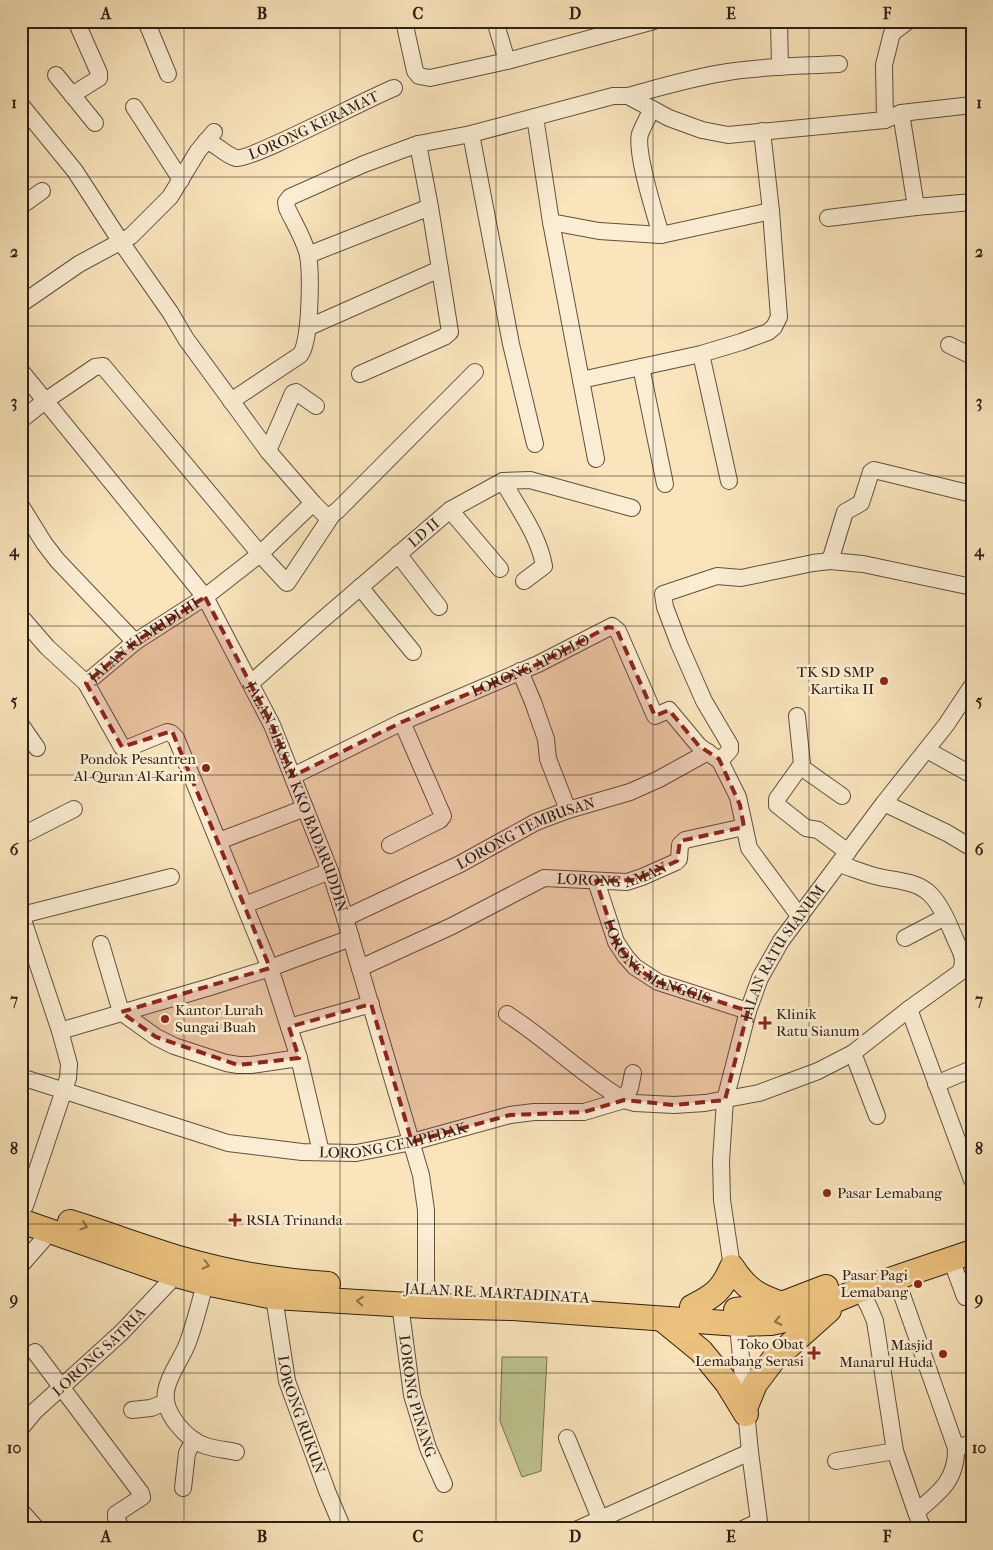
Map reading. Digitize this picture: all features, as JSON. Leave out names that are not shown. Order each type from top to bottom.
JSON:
[{"type":"highway","points":[[22,1212],[50,1232],[98,1249],[205,1283],[274,1297],[400,1304],[426,1298],[513,1308],[664,1320],[738,1317],[771,1323],[785,1320],[853,1293],[962,1255]]},
{"type":"highway","name":"JALAN RE. MARTADINATA","points":[[22,1212],[184,1260],[239,1273],[300,1282],[426,1298],[582,1298],[692,1307],[738,1317],[782,1304],[854,1277],[972,1238]]},
{"type":"highway","points":[[692,1307],[708,1299],[724,1284],[732,1267],[746,1285],[762,1298],[782,1304]]},
{"type":"highway","points":[[746,1410],[755,1384],[773,1360],[817,1319],[853,1293]]},
{"type":"highway","points":[[664,1320],[701,1351],[746,1410]]},
{"type":"street","points":[[72,94],[99,78],[99,73],[76,21]]},
{"type":"street","points":[[146,21],[168,74]]},
{"type":"street","points":[[404,21],[416,71],[419,76],[430,78],[507,61],[654,21]]},
{"type":"street","points":[[495,21],[507,61]]},
{"type":"street","points":[[779,21],[780,67]]},
{"type":"street","points":[[885,120],[883,68],[892,33],[908,21]]},
{"type":"street","points":[[231,401],[302,352],[309,326],[308,255],[287,208],[286,202],[290,197],[364,164],[418,144],[471,134],[606,97],[628,96],[672,83],[729,72],[839,64]]},
{"type":"street","points":[[56,75],[95,123]]},
{"type":"street","name":"LORONG KERAMAT","points":[[21,304],[79,264],[131,236],[162,205],[210,136],[213,143],[234,157],[244,157],[394,88]]},
{"type":"street","points":[[628,96],[669,118],[702,130],[728,135],[885,120],[901,113],[972,105]]},
{"type":"street","points":[[21,106],[75,171],[121,242],[170,312],[186,339],[268,451],[313,503],[326,516],[332,515]]},
{"type":"street","points":[[134,107],[181,180]]},
{"type":"street","points":[[652,109],[640,134],[639,143],[661,235]]},
{"type":"street","points":[[901,113],[916,206]]},
{"type":"street","points":[[535,117],[551,222],[596,459]]},
{"type":"street","points":[[581,380],[701,354],[761,335],[768,332],[777,323],[779,317],[771,212],[762,132]]},
{"type":"street","points":[[471,134],[511,344],[535,444]]},
{"type":"street","points":[[360,374],[449,334],[450,329],[418,144]]},
{"type":"street","points":[[21,206],[42,191]]},
{"type":"street","points":[[828,218],[916,206],[972,202]]},
{"type":"street","points":[[308,255],[430,207]]},
{"type":"street","points":[[551,222],[600,231],[661,235],[771,212]]},
{"type":"street","points":[[309,326],[440,270]]},
{"type":"street","points":[[949,345],[972,356]]},
{"type":"street","points":[[701,354],[729,481]]},
{"type":"street","points":[[21,420],[95,367],[104,366],[287,584],[332,515],[475,372]]},
{"type":"street","points":[[641,367],[665,484]]},
{"type":"street","name":"JALAN SERSAN KKO BADARUDDIN","points":[[21,372],[205,597],[272,725],[330,871],[421,1175],[426,1210],[426,1298]]},
{"type":"street","points":[[268,451],[293,393],[296,392],[316,406]]},
{"type":"street","points":[[830,561],[845,512],[861,503],[874,470],[972,494]]},
{"type":"street","name":"LD II","points":[[251,683],[450,510],[503,482],[530,480],[632,508]]},
{"type":"street","points":[[503,482],[536,542],[543,559],[544,566],[524,581]]},
{"type":"street","name":"JALAN KEMUDI III","points":[[21,617],[47,647],[86,683],[135,642],[205,597],[260,554],[313,503]]},
{"type":"street","points":[[21,506],[57,560],[135,642]]},
{"type":"street","points":[[450,510],[500,569]]},
{"type":"street","points":[[398,554],[439,607]]},
{"type":"street","points":[[800,917],[749,848],[738,797],[714,756],[730,750],[730,745],[695,682],[665,607],[662,594],[717,576],[733,579],[830,561],[863,564],[972,587]]},
{"type":"street","points":[[360,587],[413,652]]},
{"type":"street","name":"LORONG APOLLO","points":[[293,776],[402,722],[582,642],[608,627],[614,627],[618,631],[655,716],[669,710],[690,737],[714,756]]},
{"type":"street","points":[[520,671],[546,739],[548,759],[568,810]]},
{"type":"street","points":[[86,683],[122,747],[128,748],[164,732],[175,735],[270,968],[299,1058],[321,1152]]},
{"type":"street","name":"JALAN RATU SIANUM","points":[[732,1267],[722,1200],[721,1161],[724,1100],[748,1011],[760,978],[781,940],[884,803],[946,725],[972,686]]},
{"type":"street","points":[[797,716],[803,758],[801,767],[777,799],[777,804],[806,828],[818,830],[844,858],[878,877],[921,887],[928,892],[965,944]]},
{"type":"street","points":[[390,845],[440,820],[443,816],[402,722]]},
{"type":"street","points":[[21,724],[38,748]]},
{"type":"street","points":[[927,750],[972,775]]},
{"type":"street","name":"LORONG TEMBUSAN","points":[[345,918],[460,864],[536,822],[568,810],[630,792],[714,756]]},
{"type":"street","points":[[801,767],[842,796]]},
{"type":"street","points":[[884,803],[947,833],[972,848]]},
{"type":"street","points":[[219,841],[305,808]]},
{"type":"street","points":[[21,836],[74,809]]},
{"type":"street","name":"LORONG AMAN","points":[[360,968],[452,926],[544,878],[627,882],[677,861],[680,845],[685,840],[744,827]]},
{"type":"street","points":[[245,905],[330,871]]},
{"type":"street","points":[[22,1212],[70,1069],[60,1031],[22,915],[171,877]]},
{"type":"street","name":"LORONG MANGGIS","points":[[596,881],[614,937],[634,966],[658,982],[748,1011]]},
{"type":"street","points":[[905,938],[945,917]]},
{"type":"street","points":[[60,1031],[270,968],[351,938]]},
{"type":"street","points":[[102,944],[121,1012],[165,1042],[226,1063],[251,1065],[299,1058]]},
{"type":"street","name":"LORONG CEMPEDAK","points":[[21,1077],[228,1143],[286,1150],[356,1152],[412,1142],[510,1115],[534,1112],[584,1112],[624,1100],[635,1103],[674,1105],[724,1100],[759,1093],[786,1084],[818,1072],[853,1053],[963,969],[965,944]]},
{"type":"street","points":[[289,1027],[371,1004]]},
{"type":"street","points":[[909,1010],[972,1180]]},
{"type":"street","points":[[506,1014],[544,1039],[590,1078],[624,1100],[630,1088],[633,1073]]},
{"type":"street","points":[[853,1053],[877,1116]]},
{"type":"street","points":[[936,1084],[972,1070]]},
{"type":"street","points":[[21,1265],[50,1232]]},
{"type":"street","points":[[962,1255],[965,1297]]},
{"type":"street","name":"LORONG SATRIA","points":[[21,1428],[34,1411],[121,1333],[176,1275]]},
{"type":"street","points":[[896,1278],[964,1445],[955,1469],[948,1481],[936,1496],[916,1512]]},
{"type":"street","points":[[205,1283],[188,1342],[170,1377],[166,1391],[166,1402],[171,1414],[180,1427],[194,1440],[206,1446],[236,1452]]},
{"type":"street","points":[[853,1293],[869,1306],[875,1321],[895,1451],[923,1529]]},
{"type":"street","name":"LORONG RUKUN","points":[[274,1297],[287,1380],[327,1491],[344,1529]]},
{"type":"street","name":"LORONG PINANG","points":[[400,1304],[412,1395],[428,1448],[444,1484]]},
{"type":"street","points":[[738,1317],[750,1452],[759,1526],[743,1529]]},
{"type":"street","points":[[35,1352],[142,1495],[116,1514],[122,1529]]},
{"type":"street","points":[[132,1410],[151,1408],[166,1402]]},
{"type":"street","points":[[566,1438],[603,1523]]},
{"type":"street","points":[[183,1488],[187,1453],[194,1440]]},
{"type":"street","points":[[836,1461],[895,1451]]},
{"type":"street","points":[[578,1529],[603,1523],[750,1452]]},
{"type":"street","points":[[21,1511],[37,1529]]},
{"type":"highlighted area","points":[[205,597],[272,725],[293,776],[402,722],[538,664],[608,627],[616,628],[655,716],[669,710],[699,746],[719,759],[740,805],[744,827],[680,841],[677,861],[635,880],[596,881],[616,942],[635,967],[658,982],[748,1011],[725,1100],[674,1105],[624,1100],[584,1112],[510,1115],[412,1142],[371,1004],[289,1027],[299,1058],[238,1065],[156,1037],[121,1012],[270,968],[172,731],[122,747],[86,683],[135,642]]},
{"type":"green space","points":[[502,1357],[547,1357],[541,1471],[522,1477],[500,1421]]},
{"type":"place","name":"TK SD SMP Kartika II","points":[[884,681]]},
{"type":"place","name":"Pondok Pesantren Al-Quran Al-Karim","points":[[206,768]]},
{"type":"place","name":"Kantor Lurah Sungai Buah","points":[[165,1019]]},
{"type":"place","name":"Klinik Ratu Sianum","points":[[765,1023]]},
{"type":"place","name":"Pasar Lemabang","points":[[827,1193]]},
{"type":"place","name":"RSIA Trinanda","points":[[235,1220]]},
{"type":"place","name":"Pasar Pagi Lemabang","points":[[918,1284]]},
{"type":"place","name":"Toko Obat Lemabang Serasi","points":[[814,1353]]},
{"type":"place","name":"Masjid Manarul Huda","points":[[943,1354]]}]
